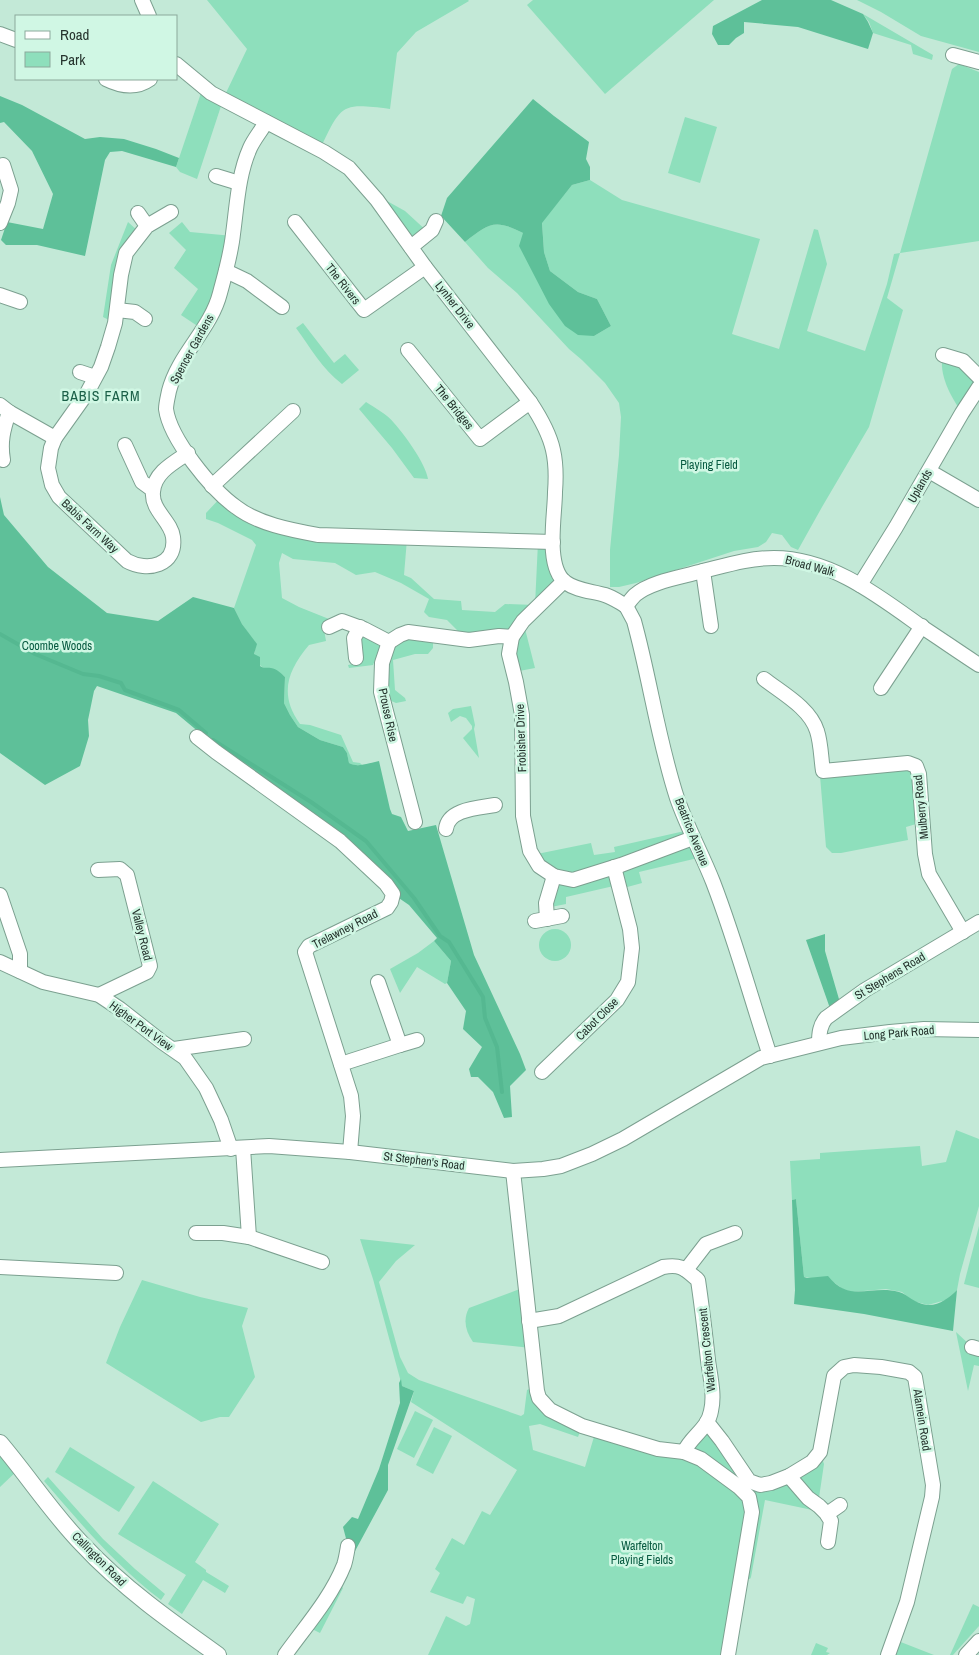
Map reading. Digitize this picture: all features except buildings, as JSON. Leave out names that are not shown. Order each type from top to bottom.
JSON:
[{"type":"street","points":[[142,0],[149,15]]},
{"type":"street","points":[[0,34],[15,40]]},
{"type":"street","points":[[953,55],[979,62]]},
{"type":"street","name":"Lynher Drive","points":[[178,66],[211,93],[324,152],[349,168],[377,200],[425,267],[530,402],[543,422],[553,450],[556,491],[554,558],[557,570],[564,581]]},
{"type":"street","points":[[108,80],[132,86],[148,80]]},
{"type":"street","name":"Spencer Gardens","points":[[266,122],[250,149],[239,183],[233,236],[219,297],[178,370],[170,389],[166,408],[173,429],[188,453],[212,486],[236,508],[265,522],[289,530],[318,535],[428,540],[553,542]]},
{"type":"street","points":[[0,223],[8,204],[11,190],[3,165]]},
{"type":"street","points":[[216,176],[239,183]]},
{"type":"street","name":"Babis Farm Way","points":[[153,490],[153,499],[170,528],[173,546],[169,557],[162,564],[152,567],[135,566],[127,561],[59,496],[52,485],[48,468],[51,448],[55,438],[87,393],[108,347],[117,310],[121,274],[126,253],[146,226],[171,212]]},
{"type":"street","points":[[138,213],[146,226]]},
{"type":"street","points":[[410,247],[432,230],[436,220]]},
{"type":"street","name":"The Rivers","points":[[295,222],[364,310],[425,267]]},
{"type":"street","points":[[226,271],[247,281],[282,307]]},
{"type":"street","points":[[0,295],[20,302]]},
{"type":"street","points":[[117,310],[135,312],[145,319]]},
{"type":"street","name":"The Bridges","points":[[408,350],[480,439],[530,402]]},
{"type":"street","points":[[943,355],[963,361],[979,377]]},
{"type":"street","points":[[80,372],[95,377]]},
{"type":"street","name":"Uplands","points":[[860,585],[979,387]]},
{"type":"street","points":[[3,460],[0,448],[5,409],[55,438]]},
{"type":"street","points":[[212,486],[293,411]]},
{"type":"street","points":[[125,445],[142,482],[153,490],[158,477],[167,467],[188,453]]},
{"type":"street","points":[[929,472],[979,500]]},
{"type":"street","name":"Broad Walk","points":[[626,606],[636,594],[650,586],[734,562],[753,559],[790,559],[830,570],[860,585],[979,665]]},
{"type":"street","points":[[703,571],[711,626]]},
{"type":"street","points":[[329,627],[342,621],[360,627],[389,642],[400,634],[408,632],[469,640],[498,636],[512,637],[523,621],[564,581],[582,590],[606,595],[626,606]]},
{"type":"street","name":"Beatrice Avenue","points":[[626,606],[634,621],[677,798],[724,913],[770,1056]]},
{"type":"street","points":[[881,688],[922,626]]},
{"type":"street","points":[[356,658],[354,638],[360,627]]},
{"type":"street","name":"Frobisher Drive","points":[[512,637],[509,654],[522,715],[523,816],[530,851],[539,866],[554,876]]},
{"type":"street","name":"Prouse Rise","points":[[389,642],[382,663],[381,692],[415,822]]},
{"type":"street","name":"Mulberry Road","points":[[764,679],[799,706],[811,718],[818,732],[821,776],[908,763],[916,766],[919,774],[925,854],[929,874],[963,932]]},
{"type":"street","name":"Trelawney Road","points":[[204,738],[340,841],[386,884],[393,894],[387,908],[310,946],[306,952],[350,1096],[353,1116],[350,1152]]},
{"type":"street","points":[[446,829],[448,819],[455,814],[495,805]]},
{"type":"street","points":[[562,916],[541,920],[554,876],[573,880],[693,838]]},
{"type":"street","name":"Cabot Close","points":[[542,1072],[618,1000],[628,982],[632,948],[630,930],[614,867]]},
{"type":"street","name":"Valley Road","points":[[98,870],[120,869],[127,876],[150,966],[147,972],[99,995]]},
{"type":"street","points":[[0,895],[20,954],[20,971]]},
{"type":"street","name":"St Stephens Road","points":[[819,1043],[820,1030],[826,1018],[865,990],[979,922]]},
{"type":"street","name":"Higher Port View","points":[[0,962],[43,982],[99,995],[185,1058],[206,1088],[220,1120],[237,1148],[249,1237]]},
{"type":"street","points":[[378,982],[400,1045]]},
{"type":"street","name":"Long Park Road","points":[[819,1043],[890,1032],[924,1029],[979,1030]]},
{"type":"street","points":[[174,1049],[244,1040]]},
{"type":"street","points":[[341,1064],[417,1040]]},
{"type":"street","name":"St Stephen's Road","points":[[0,1160],[269,1146],[350,1152],[513,1171],[561,1166],[623,1139],[761,1058],[819,1043]]},
{"type":"street","points":[[513,1171],[537,1392],[540,1398],[550,1410],[582,1426],[658,1449],[684,1452],[701,1459],[740,1486],[749,1497],[752,1512],[728,1655]]},
{"type":"street","points":[[196,1233],[223,1233],[249,1237],[322,1264]]},
{"type":"street","points":[[529,1321],[559,1316],[663,1267],[676,1265],[686,1270],[706,1244],[735,1233]]},
{"type":"street","points":[[0,1267],[116,1273]]},
{"type":"street","name":"Warfelton Crescent","points":[[684,1452],[688,1443],[698,1435],[707,1422],[712,1410],[712,1390],[698,1280],[686,1270]]},
{"type":"street","name":"Alamein Road","points":[[707,1422],[749,1481],[760,1485],[771,1483],[790,1476],[812,1462],[820,1452],[834,1376],[844,1367],[854,1365],[881,1367],[909,1372],[915,1377],[933,1485],[932,1498],[907,1602],[888,1655]]},
{"type":"street","name":"Callington Road","points":[[0,1443],[81,1544],[144,1602],[218,1655]]},
{"type":"street","points":[[790,1476],[808,1498],[827,1514],[831,1521],[828,1542]]},
{"type":"street","points":[[827,1514],[840,1505]]},
{"type":"street","points":[[285,1655],[319,1609],[338,1578],[345,1563],[348,1546]]},
{"type":"street","points":[[966,1655],[979,1640]]},
{"type":"green space","points":[[207,0],[469,1],[416,32],[397,53],[390,109],[362,106],[345,110],[339,114],[321,147],[224,97],[247,49]]},
{"type":"green space","points":[[533,0],[714,0],[605,94],[527,5]]},
{"type":"green space","points":[[762,0],[831,0],[863,14],[873,33],[868,49],[798,27],[744,22],[744,33],[729,45],[718,45],[712,34],[713,26]]},
{"type":"green space","points":[[857,0],[979,0],[979,52],[921,36]]},
{"type":"green space","points":[[863,14],[933,55],[932,60],[913,54],[911,45],[873,33],[869,22]]},
{"type":"green space","points":[[959,64],[979,72],[979,241],[900,253],[952,69]]},
{"type":"green space","points":[[203,87],[223,100],[197,179],[180,172],[176,167]]},
{"type":"green space","points":[[0,96],[22,105],[85,139],[100,137],[124,139],[179,158],[176,167],[122,151],[110,152],[105,160],[85,256],[37,245],[6,245],[1,240],[7,222],[43,229],[53,194],[32,151],[4,122],[0,123]]},
{"type":"green space","points":[[533,99],[589,142],[586,159],[590,167],[590,180],[572,185],[542,223],[544,252],[550,271],[578,292],[597,299],[611,326],[594,336],[578,335],[565,326],[549,304],[519,246],[523,233],[513,228],[492,225],[486,227],[465,242],[441,216],[447,198]]},
{"type":"green space","points":[[685,117],[717,127],[700,183],[668,173]]},
{"type":"green space","name":"Playing Field","points":[[590,180],[622,200],[760,239],[732,334],[779,349],[814,229],[818,230],[827,264],[807,331],[865,351],[887,284],[894,254],[900,253],[887,298],[903,310],[869,427],[798,550],[791,547],[782,535],[772,533],[766,542],[758,547],[734,551],[636,583],[610,587],[610,550],[621,417],[619,403],[605,383],[569,349],[517,293],[488,268],[465,242],[486,227],[492,225],[513,228],[523,233],[594,336],[611,326],[597,299],[578,292],[550,271],[544,252],[542,222],[572,185]]},
{"type":"green space","points":[[378,196],[405,211],[429,233],[412,244]]},
{"type":"green space","points":[[128,222],[140,233],[126,253],[115,323],[103,317],[111,265]]},
{"type":"green space","points":[[182,222],[190,232],[233,236],[202,329],[181,315],[198,289],[174,268],[186,250],[169,233]]},
{"type":"green space","points":[[303,323],[334,363],[345,354],[359,370],[342,384],[317,358],[296,328]]},
{"type":"green space","points":[[943,355],[979,377],[962,413],[950,393],[944,377],[942,370]]},
{"type":"green space","points":[[366,402],[381,411],[398,428],[419,458],[428,479],[414,478],[359,409]]},
{"type":"green space","points":[[222,496],[265,522],[407,539],[404,575],[411,578],[434,599],[461,601],[462,610],[495,612],[505,604],[535,605],[538,542],[553,542],[564,581],[523,621],[535,668],[514,672],[512,637],[459,639],[458,631],[447,620],[429,617],[424,612],[429,599],[401,583],[375,572],[356,575],[335,563],[293,559],[282,553],[279,563],[282,598],[329,619],[323,624],[326,641],[309,645],[295,664],[288,683],[289,703],[300,724],[310,725],[341,735],[353,762],[362,765],[349,763],[347,753],[343,747],[320,740],[298,727],[284,703],[285,677],[278,672],[263,667],[254,655],[256,644],[242,624],[234,608],[256,545],[252,540],[206,519],[206,513]]},
{"type":"green space","name":"Coombe Woods","points":[[0,497],[4,515],[48,567],[107,613],[158,621],[193,597],[234,608],[242,624],[257,644],[254,654],[260,657],[260,666],[275,669],[285,677],[284,703],[298,727],[320,740],[343,747],[347,753],[349,763],[360,765],[379,761],[392,814],[401,817],[408,831],[436,825],[474,955],[526,1070],[510,1086],[512,1117],[504,1118],[493,1092],[478,1077],[471,1077],[469,1069],[482,1047],[463,1029],[466,1011],[447,983],[451,961],[434,941],[437,938],[409,905],[393,894],[176,713],[97,686],[94,691],[88,720],[89,736],[80,766],[45,785],[0,753]]},
{"type":"green space","points":[[364,633],[378,644],[380,648],[373,665],[349,668],[348,665],[363,662],[360,639]]},
{"type":"green space","points":[[400,635],[433,636],[433,648],[428,654],[415,654],[393,660],[395,690],[406,701],[396,703],[382,697],[389,642]]},
{"type":"green space","points":[[471,706],[479,758],[463,738],[472,729],[472,726],[466,718],[460,716],[451,722],[448,713],[453,709]]},
{"type":"green space","points":[[916,766],[923,822],[906,827],[908,840],[841,853],[832,853],[826,847],[820,776]]},
{"type":"green space","points":[[689,830],[702,857],[639,872],[642,883],[620,889],[618,885],[566,897],[566,904],[546,908],[554,877],[532,855],[591,843],[594,855],[615,852],[614,847]]},
{"type":"green space","points":[[555,929],[561,930],[566,934],[570,939],[570,951],[566,956],[561,960],[555,961],[549,960],[544,956],[540,951],[539,945],[540,939],[544,934],[549,930]]},
{"type":"green space","points":[[825,934],[825,951],[841,1006],[832,1014],[806,940]]},
{"type":"green space","points":[[434,941],[451,961],[447,983],[445,984],[417,967],[400,993],[390,969],[418,953]]},
{"type":"green space","points":[[956,1130],[979,1139],[979,1206],[957,1290],[946,1300],[928,1305],[913,1301],[902,1292],[886,1289],[852,1292],[843,1289],[832,1281],[804,1277],[796,1199],[792,1200],[790,1161],[820,1159],[820,1153],[920,1146],[922,1166],[946,1162]]},
{"type":"green space","points":[[796,1199],[804,1277],[828,1276],[844,1289],[853,1291],[889,1290],[899,1292],[918,1303],[927,1305],[940,1303],[957,1290],[953,1331],[864,1314],[794,1304],[792,1200]]},
{"type":"green space","points":[[979,1226],[979,1288],[964,1284]]},
{"type":"green space","name":"Warfelton Playing Fields","points":[[360,1239],[415,1245],[396,1261],[379,1282],[400,1357],[408,1373],[419,1380],[521,1416],[524,1414],[527,1390],[536,1386],[537,1391],[582,1426],[578,1437],[540,1424],[529,1426],[533,1450],[585,1467],[596,1430],[684,1452],[707,1422],[760,1485],[820,1452],[824,1464],[817,1511],[765,1500],[751,1577],[750,1579],[742,1577],[727,1655],[428,1655],[446,1616],[466,1626],[470,1624],[475,1599],[467,1596],[463,1604],[430,1592],[440,1573],[435,1569],[452,1538],[464,1545],[482,1511],[490,1515],[517,1470],[411,1402],[414,1391],[402,1386],[373,1279]]},
{"type":"green space","points":[[142,1280],[200,1297],[248,1308],[242,1326],[255,1377],[229,1417],[220,1417],[201,1422],[106,1363]]},
{"type":"green space","points":[[525,1287],[531,1348],[473,1342],[468,1334],[466,1325],[466,1316],[469,1308]]},
{"type":"green space","points":[[956,1332],[972,1347],[979,1349],[979,1366],[974,1365],[968,1391]]},
{"type":"green space","points":[[401,1379],[402,1386],[414,1391],[388,1465],[388,1490],[354,1553],[347,1551],[348,1546],[343,1527],[352,1517],[358,1519],[379,1469],[400,1403],[399,1383]]},
{"type":"green space","points":[[415,1411],[433,1420],[414,1458],[397,1449]]},
{"type":"green space","points":[[434,1427],[452,1436],[433,1474],[416,1465]]},
{"type":"green space","points":[[0,1443],[21,1467],[0,1487]]},
{"type":"green space","points":[[70,1447],[135,1487],[119,1512],[55,1472]]},
{"type":"green space","points":[[48,1477],[103,1539],[165,1594],[161,1600],[114,1559],[85,1529],[44,1481]]},
{"type":"green space","points":[[153,1481],[219,1524],[195,1562],[206,1572],[229,1586],[225,1593],[203,1580],[182,1614],[168,1604],[186,1575],[118,1534]]},
{"type":"green space","points":[[340,1585],[343,1588],[320,1633],[306,1626]]},
{"type":"green space","points":[[973,1604],[979,1607],[979,1626],[953,1655],[950,1655]]},
{"type":"green space","points":[[893,1639],[934,1655],[888,1655]]},
{"type":"green space","points":[[816,1643],[828,1648],[826,1652],[830,1653],[827,1655],[811,1655]]},
{"type":"waterway","points":[[0,634],[35,654],[83,674],[99,676],[121,683],[125,690],[179,710],[206,733]]},
{"type":"waterway","points":[[213,740],[311,802],[366,841],[414,898],[440,936],[449,942],[483,997],[485,1018],[497,1047],[502,1092]]},
{"type":"district","name":"BABIS FARM","points":[[101,396]]}]
